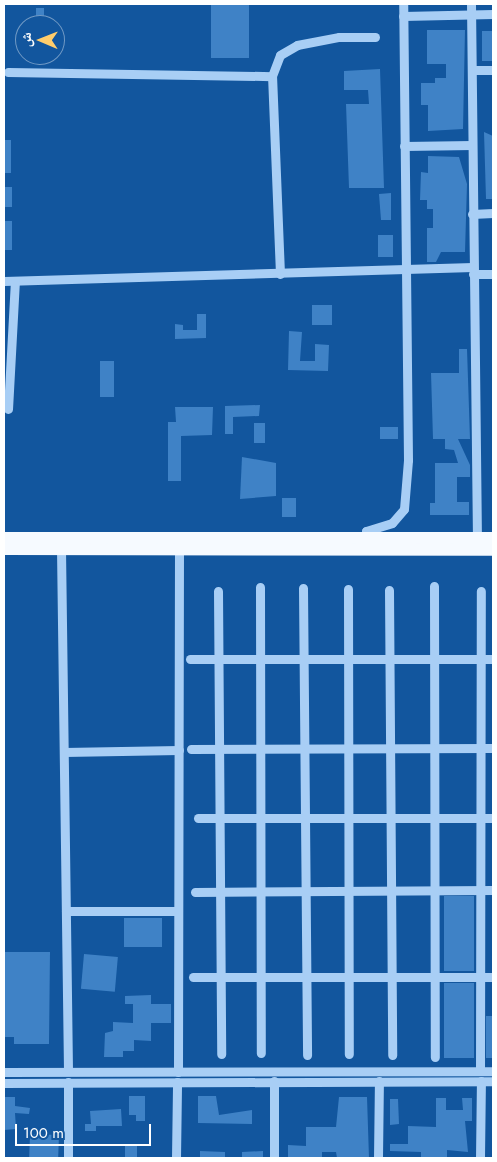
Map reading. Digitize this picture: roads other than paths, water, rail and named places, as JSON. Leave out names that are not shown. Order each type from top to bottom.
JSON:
[{"type":"main road","points":[[4,538],[366,545],[493,550]]},
{"type":"main road","points":[[4,549],[179,550],[366,545],[493,538]]},
{"type":"street","points":[[366,545],[368,528],[392,523],[404,509],[408,460],[408,271],[404,146],[403,4]]},
{"type":"street","points":[[471,4],[477,538]]},
{"type":"street","points":[[403,16],[493,14]]},
{"type":"street","points":[[280,274],[272,76],[280,55],[297,45],[339,37],[375,37]]},
{"type":"street","points":[[472,70],[493,70]]},
{"type":"street","points":[[8,72],[272,76]]},
{"type":"street","points":[[404,146],[472,145]]},
{"type":"street","points":[[472,214],[493,213]]},
{"type":"street","points":[[4,281],[408,271],[473,271],[493,274]]},
{"type":"street","points":[[8,409],[15,280]]},
{"type":"street","points":[[61,549],[68,1071]]},
{"type":"street","points":[[178,1072],[179,550]]},
{"type":"street","points":[[260,586],[262,749],[261,1053]]},
{"type":"street","points":[[434,586],[433,891],[435,1057]]},
{"type":"street","points":[[302,588],[307,1055]]},
{"type":"street","points":[[348,589],[350,818],[349,1054]]},
{"type":"street","points":[[218,590],[219,978],[221,1054]]},
{"type":"street","points":[[389,590],[392,1055]]},
{"type":"street","points":[[480,1071],[479,659],[481,590]]},
{"type":"street","points":[[190,659],[348,659],[388,661],[493,659]]},
{"type":"street","points":[[190,749],[493,748]]},
{"type":"street","points":[[64,752],[179,750]]},
{"type":"street","points":[[198,818],[493,818]]},
{"type":"street","points":[[195,892],[493,890]]},
{"type":"street","points":[[66,911],[178,910]]},
{"type":"street","points":[[194,977],[493,978]]},
{"type":"street","points":[[328,1071],[328,1081]]},
{"type":"street","points":[[4,1072],[493,1071]]},
{"type":"street","points":[[274,1081],[274,1158]]},
{"type":"street","points":[[378,1158],[379,1081]]},
{"type":"street","points":[[480,1158],[481,1081]]},
{"type":"street","points":[[4,1083],[493,1081]]},
{"type":"street","points":[[68,1082],[68,1158]]},
{"type":"street","points":[[176,1158],[177,1082]]}]
